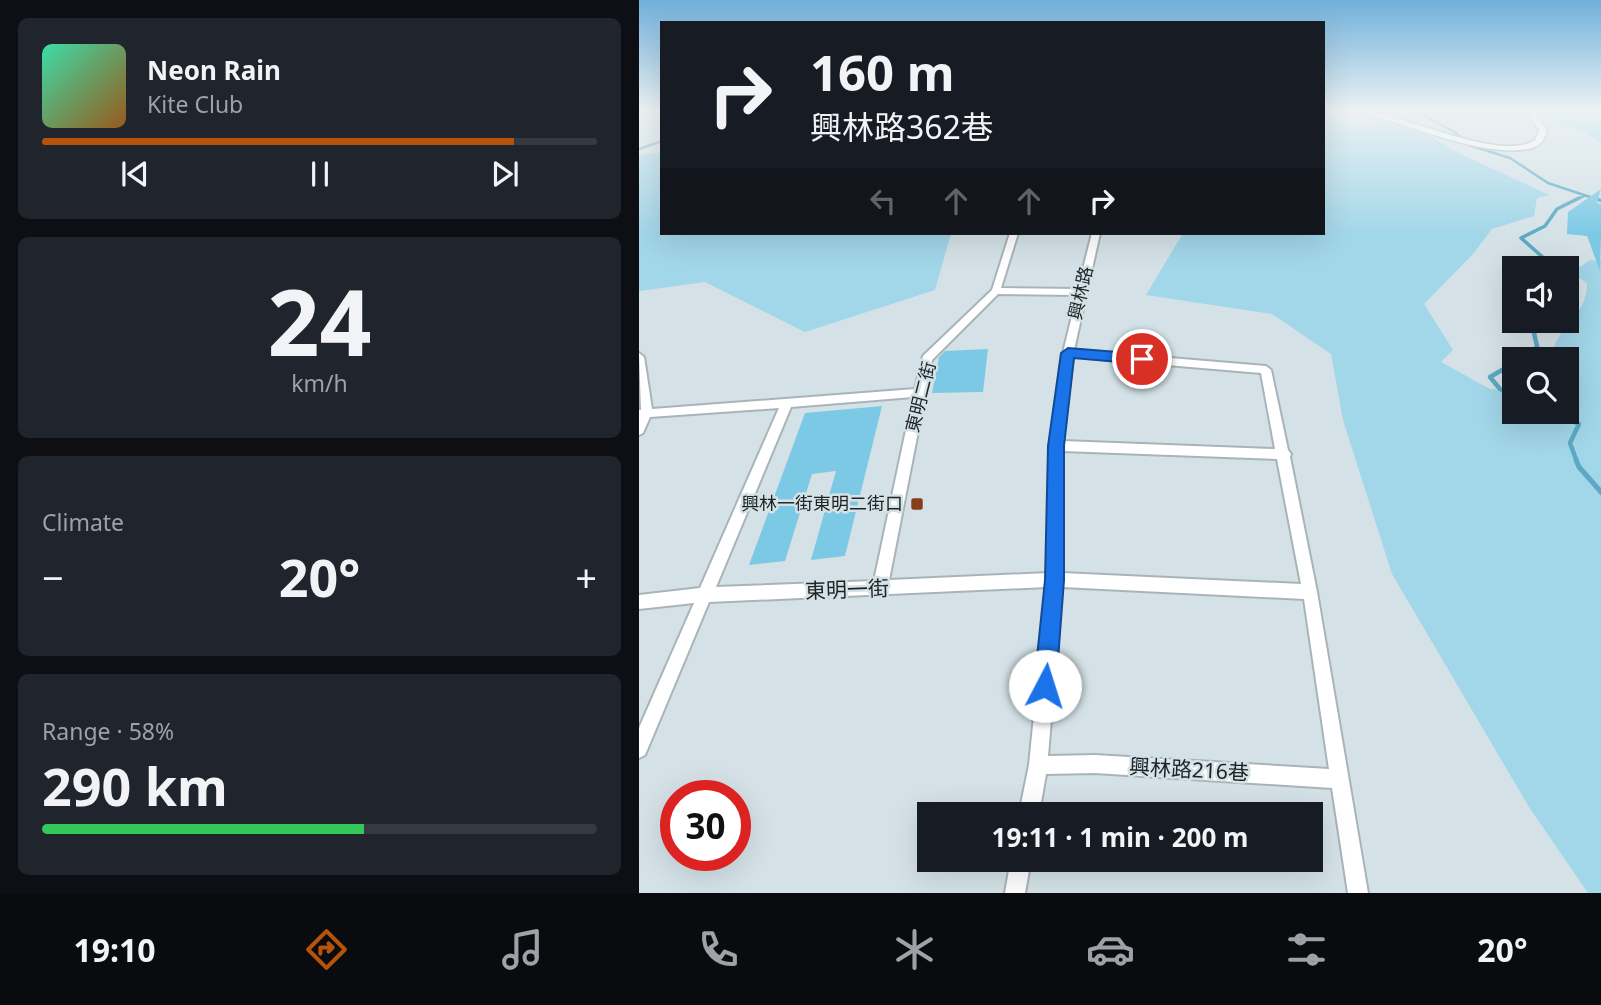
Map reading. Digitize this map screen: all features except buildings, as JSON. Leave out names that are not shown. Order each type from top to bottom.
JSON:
[{"type":"street","name":"東明二街","points":[[880,589],[927,359],[995,291],[1013,235]]},
{"type":"street","name":"興林路","points":[[1031,802],[1038,765],[1055,580],[1056,446],[1068,353],[1095,235]]},
{"type":"street","points":[[995,291],[1081,292]]},
{"type":"street","points":[[1068,353],[1266,370],[1285,454],[1310,592],[1358,893]]},
{"type":"street","points":[[639,357],[643,412],[639,429]]},
{"type":"street","points":[[643,412],[919,393]]},
{"type":"street","points":[[639,749],[787,403]]},
{"type":"street","points":[[1056,446],[1285,454]]},
{"type":"street","name":"東明一街","points":[[639,602],[705,595],[1055,580],[1310,592]]},
{"type":"street","name":"興林路216巷","points":[[1038,765],[1095,764],[1340,779]]},
{"type":"street","points":[[1015,893],[1019,872]]},
{"type":"shaded area","points":[[660,152],[660,235],[950,235],[935,290],[805,332],[705,282],[639,291],[639,156]]},
{"type":"shaded area","points":[[1325,152],[1456,152],[1550,195],[1537,198],[1534,216],[1492,229],[1473,254],[1424,304],[1453,350],[1441,362],[1490,389],[1502,390],[1502,424],[1579,424],[1579,347],[1554,347],[1562,333],[1579,333],[1579,309],[1586,294],[1587,283],[1579,278],[1579,268],[1590,260],[1601,261],[1601,893],[1588,893],[1529,807],[1392,574],[1343,420],[1331,354],[1272,314],[1146,295],[1182,235],[1325,235]]},
{"type":"waterway","points":[[1490,152],[1510,158],[1548,183],[1599,200]]},
{"type":"waterway","points":[[1576,200],[1584,196]]},
{"type":"waterway","points":[[1541,256],[1521,238],[1545,226],[1557,209],[1579,198]]},
{"type":"waterway","points":[[1594,198],[1602,201]]},
{"type":"waterway","points":[[1534,333],[1536,347]]},
{"type":"waterway","points":[[1502,370],[1490,377],[1502,390]]},
{"type":"waterway","points":[[1577,462],[1570,443],[1579,424]]},
{"type":"waterway","points":[[1576,460],[1602,493]]},
{"type":"place","name":"興林一街東明二街口","points":[[917,504]]},
{"type":"route","points":[[1045,686],[1055,580],[1056,446],[1068,353],[1142,359]]}]
